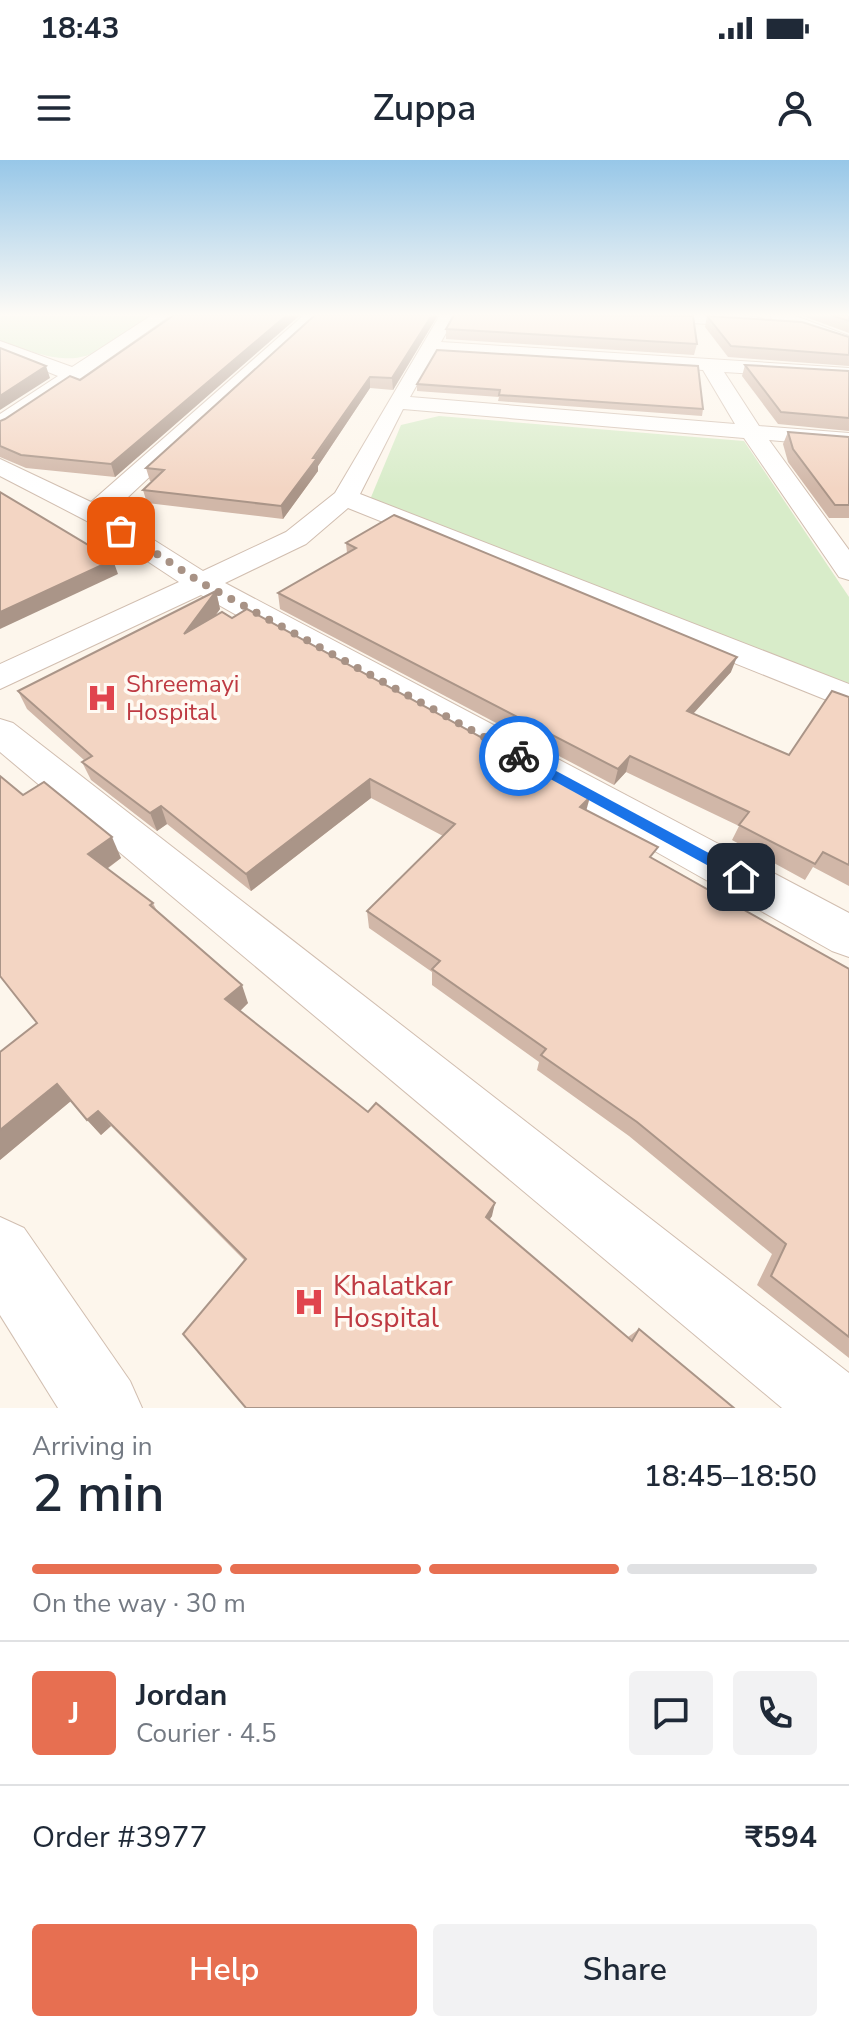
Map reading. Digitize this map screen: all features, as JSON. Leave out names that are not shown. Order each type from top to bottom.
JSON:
[{"type":"street","points":[[69,373],[74,375]]},
{"type":"street","points":[[0,424],[77,373]]},
{"type":"street","points":[[94,514],[250,373]]},
{"type":"street","points":[[0,678],[296,538],[345,497],[413,373]]},
{"type":"street","points":[[715,373],[752,433],[849,571]]},
{"type":"street","points":[[396,402],[849,440]]},
{"type":"street","points":[[0,466],[94,514],[202,583],[849,936]]},
{"type":"street","points":[[345,497],[849,697]]},
{"type":"street","points":[[0,732],[837,1408]]},
{"type":"street","points":[[0,1252],[103,1408]]},
{"type":"green space","points":[[439,416],[744,441],[849,597],[849,685],[369,502],[401,425]]},
{"type":"building","points":[[0,373],[35,373],[0,396]]},
{"type":"building","points":[[90,373],[218,373],[111,464],[21,455],[0,446],[0,421],[70,376],[80,380]]},
{"type":"building","points":[[251,373],[395,373],[392,378],[370,377],[281,506],[143,490],[164,470],[146,468]]},
{"type":"building","points":[[423,373],[699,373],[703,409],[499,395],[500,390],[417,384]]},
{"type":"building","points":[[751,373],[849,373],[849,418],[781,412]]},
{"type":"building","points":[[788,432],[849,437],[849,505],[835,505],[793,449]]},
{"type":"building","points":[[0,492],[113,560],[0,612]]},
{"type":"building","points":[[394,515],[737,657],[687,711],[789,755],[832,691],[849,697],[849,865],[823,852],[815,864],[739,825],[749,812],[630,756],[618,769],[278,593],[356,548],[346,543]]},
{"type":"building","points":[[216,591],[184,634],[222,612],[232,618],[247,609],[590,797],[580,807],[658,847],[650,857],[849,969],[849,1337],[771,1276],[786,1244],[637,1122],[541,1055],[546,1049],[432,969],[440,961],[367,911],[455,824],[370,779],[246,874],[161,806],[150,813],[82,762],[92,756],[18,691]]},
{"type":"building","points":[[0,776],[23,795],[44,782],[112,837],[88,854],[153,903],[150,905],[242,985],[225,999],[368,1112],[376,1103],[495,1203],[486,1217],[632,1341],[639,1329],[734,1408],[246,1408],[183,1334],[246,1259],[98,1111],[87,1120],[57,1084],[0,1130],[0,1052],[37,1023],[0,976]]},
{"type":"way so far","points":[[121,531],[202,583],[519,756]]},
{"type":"place","name":"Shreemayi Hospital","points":[[102,698]]},
{"type":"place","name":"Khalatkar Hospital","points":[[309,1302]]},
{"type":"route","points":[[519,756],[741,877]]}]
